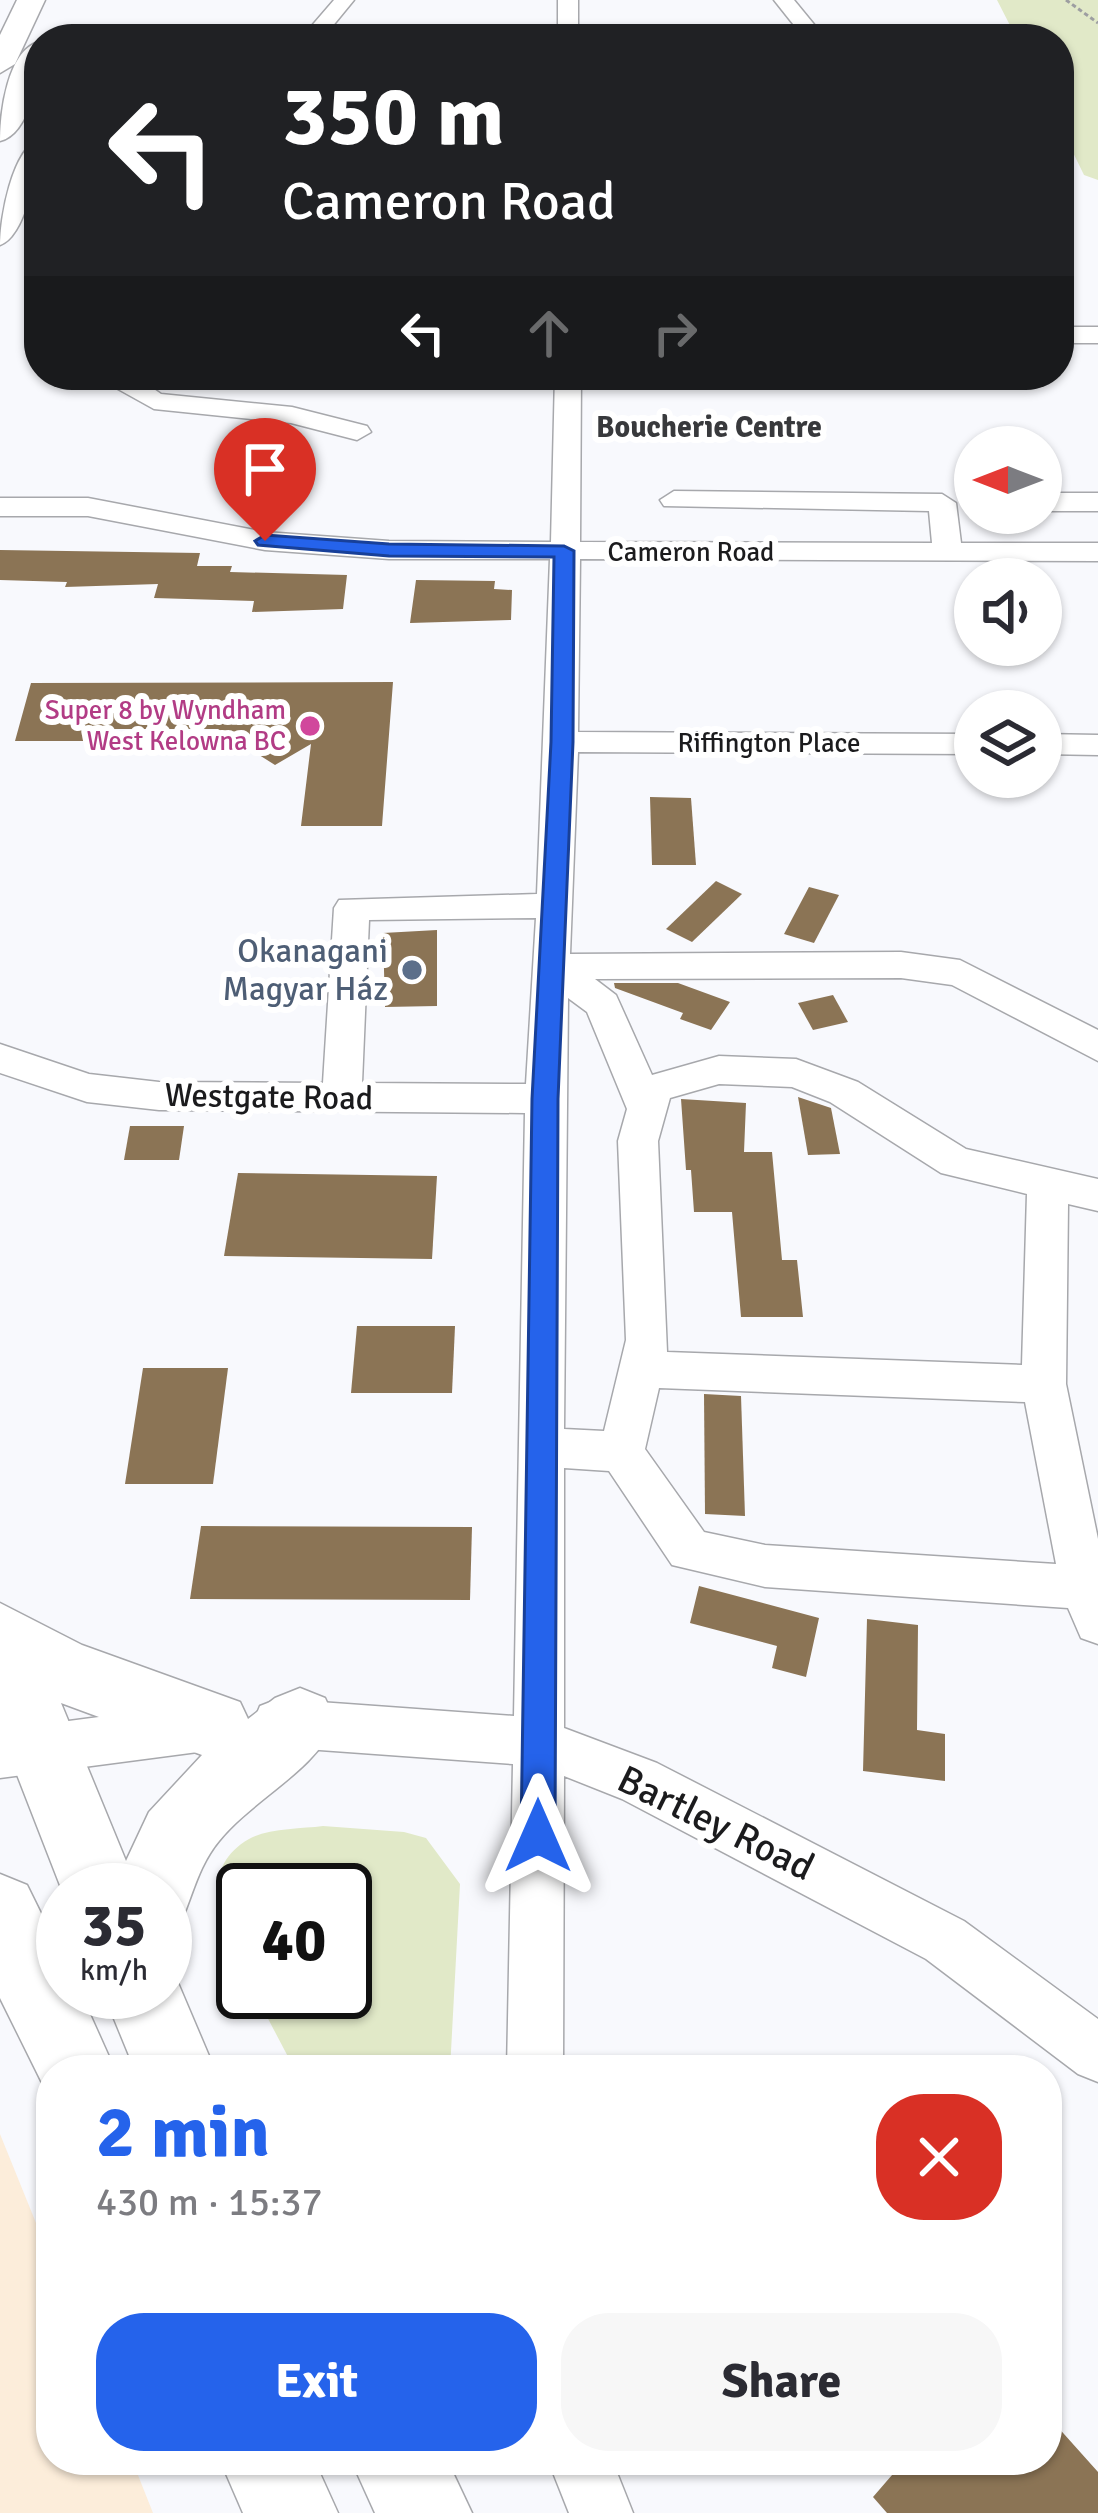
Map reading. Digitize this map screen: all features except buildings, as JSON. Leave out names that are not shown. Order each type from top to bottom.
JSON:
[{"type":"highway","points":[[0,64],[31,0]]},
{"type":"highway","points":[[0,132],[24,83]]},
{"type":"highway","points":[[0,1638],[77,1678],[215,1726]]},
{"type":"highway","points":[[0,1638],[20,1750],[85,1863]]},
{"type":"highway","points":[[162,1863],[199,1806],[300,1722]]},
{"type":"highway","points":[[0,1912],[21,1983],[66,2055]]},
{"type":"highway","points":[[153,2019],[169,2055]]},
{"type":"highway","points":[[273,2475],[292,2513]]},
{"type":"highway","points":[[404,2475],[426,2513]]},
{"type":"street","points":[[323,24],[344,0]]},
{"type":"street","points":[[784,0],[804,24]]},
{"type":"street","points":[[0,238],[24,181]]},
{"type":"street","points":[[138,390],[154,401],[292,415],[357,432]]},
{"type":"street","points":[[536,2055],[545,1099],[562,742],[568,390]]},
{"type":"street","points":[[674,500],[954,503]]},
{"type":"street","points":[[1062,502],[1098,502]]},
{"type":"street","points":[[942,503],[948,552]]},
{"type":"street","name":"Cameron Road","points":[[0,507],[88,507],[265,541],[389,550],[1098,553]]},
{"type":"street","name":"Riffington Place","points":[[562,742],[954,744]]},
{"type":"street","points":[[1062,744],[1098,745]]},
{"type":"street","points":[[342,1098],[352,908],[554,906]]},
{"type":"street","points":[[551,967],[901,964],[960,973],[1098,1048]]},
{"type":"street","points":[[551,967],[603,1004],[647,1109]]},
{"type":"street","name":"Westgate Road","points":[[0,1058],[87,1088],[159,1096],[545,1099]]},
{"type":"street","points":[[1048,1184],[1044,1384],[1091,1604],[765,1566],[689,1550],[622,1452],[648,1340],[638,1141],[653,1089],[719,1070],[796,1073],[844,1092],[955,1162],[1098,1195]]},
{"type":"street","points":[[641,1369],[1044,1384]]},
{"type":"street","points":[[542,1447],[622,1452]]},
{"type":"street","name":"Bartley Road","points":[[20,1750],[215,1726],[300,1722],[538,1742],[639,1780],[945,1940],[1098,2054]]},
{"type":"street","points":[[586,2475],[601,2513]]},
{"type":"path","points":[[1066,0],[1098,23]]},
{"type":"shaded area","points":[[0,2134],[36,2223],[36,2475],[138,2475],[153,2513],[0,2513]]},
{"type":"green space","points":[[997,0],[1098,0],[1098,180],[1084,175],[1074,155],[1074,24],[1009,24]]},
{"type":"green space","points":[[323,1826],[426,1838],[460,1884],[451,2055],[287,2055],[268,2019],[372,2019],[372,1863],[225,1863],[257,1835]]},
{"type":"place","name":"Super 8 by Wyndham West Kelowna BC","points":[[310,726]]},
{"type":"place","name":"Okanagani Magyar Ház","points":[[412,970]]},
{"type":"district","name":"Boucherie Centre","points":[[709,427]]},
{"type":"route","points":[[265,541],[389,550],[564,551],[562,742],[545,1099],[538,1836]]}]
